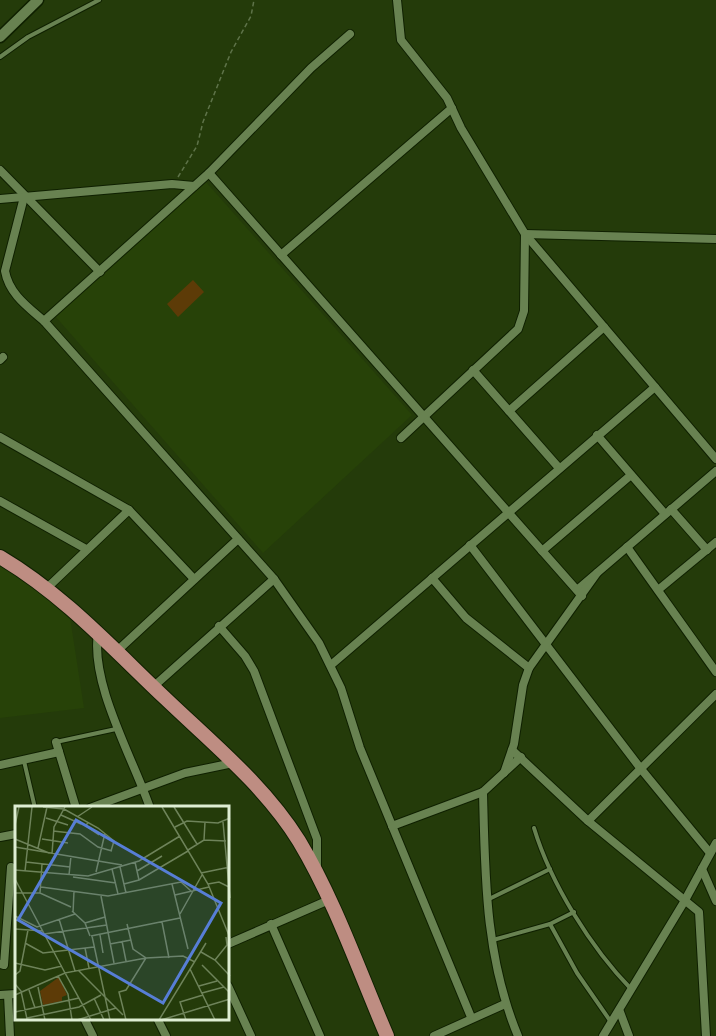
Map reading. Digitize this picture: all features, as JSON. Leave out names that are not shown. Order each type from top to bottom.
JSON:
[{"type":"main road","points":[[0,557],[47,588],[98,633],[267,797],[291,829],[317,875],[387,1036]]},
{"type":"street","points":[[0,37],[38,0]]},
{"type":"street","points":[[397,0],[401,40],[436,83],[452,108],[525,234],[716,459]]},
{"type":"street","points":[[44,321],[209,173],[311,68],[350,34]]},
{"type":"street","points":[[281,255],[452,108]]},
{"type":"street","points":[[0,170],[100,272]]},
{"type":"street","points":[[209,173],[579,593]]},
{"type":"street","points":[[0,199],[172,184],[194,186]]},
{"type":"street","points":[[24,197],[5,271],[7,281],[16,297],[44,321],[274,579],[308,626],[341,688],[360,748],[471,1017]]},
{"type":"street","points":[[525,234],[716,239]]},
{"type":"street","points":[[401,438],[518,329],[522,321],[525,234]]},
{"type":"street","points":[[509,411],[604,327]]},
{"type":"street","points":[[473,370],[559,468]]},
{"type":"street","points":[[331,666],[655,387]]},
{"type":"street","points":[[597,435],[631,475],[706,550]]},
{"type":"street","points":[[0,437],[129,510],[194,579]]},
{"type":"street","points":[[504,773],[512,750],[529,668],[579,593],[597,573],[716,471]]},
{"type":"street","points":[[542,551],[631,475]]},
{"type":"street","points":[[0,501],[86,549]]},
{"type":"street","points":[[47,588],[129,510]]},
{"type":"street","points":[[117,651],[238,539]]},
{"type":"street","points":[[658,590],[716,542]]},
{"type":"street","points":[[470,545],[641,769],[710,854]]},
{"type":"street","points":[[627,547],[716,672]]},
{"type":"street","points":[[432,578],[474,626],[529,668]]},
{"type":"street","points":[[153,687],[274,579]]},
{"type":"street","points":[[219,626],[254,671],[317,839],[317,875]]},
{"type":"street","points":[[98,633],[96,653],[100,680],[149,806]]},
{"type":"street","points":[[588,821],[716,694]]},
{"type":"street","points":[[56,742],[75,806]]},
{"type":"street","points":[[512,750],[588,821],[699,912],[706,1036]]},
{"type":"street","points":[[0,765],[59,752]]},
{"type":"street","points":[[392,826],[483,792],[521,758]]},
{"type":"street","points":[[101,806],[185,773],[233,764]]},
{"type":"street","points":[[483,792],[486,900],[491,940],[505,1004],[518,1036]]},
{"type":"street","points":[[0,837],[15,834]]},
{"type":"street","points":[[603,1036],[620,1012],[716,843]]},
{"type":"street","points":[[0,964],[4,964],[12,915],[11,867]]},
{"type":"street","points":[[702,869],[716,901]]},
{"type":"street","points":[[230,943],[329,900]]},
{"type":"street","points":[[271,924],[320,1036]]},
{"type":"street","points":[[230,991],[250,1036]]},
{"type":"street","points":[[8,995],[10,1036]]},
{"type":"street","points":[[434,1036],[471,1017],[505,1004]]},
{"type":"street","points":[[620,1012],[629,1036]]},
{"type":"street","points":[[86,1021],[93,1036]]},
{"type":"street","points":[[158,1021],[166,1036]]},
{"type":"lane","points":[[0,57],[28,37],[99,0]]},
{"type":"lane","points":[[56,742],[120,728]]},
{"type":"lane","points":[[24,760],[35,806]]},
{"type":"lane","points":[[534,828],[550,869],[574,912],[604,957],[632,991]]},
{"type":"lane","points":[[486,900],[550,869]]},
{"type":"lane","points":[[491,940],[550,924],[574,912]]},
{"type":"lane","points":[[550,924],[577,973],[612,1023]]},
{"type":"path","points":[[172,184],[197,146],[203,122],[231,52],[251,16],[254,0]]},
{"type":"shaded area","points":[[206,182],[412,415],[263,553],[55,316]]},
{"type":"shaded area","points":[[193,280],[204,292],[178,317],[167,304]]},
{"type":"shaded area","points":[[0,564],[69,611],[84,708],[0,718]]}]
